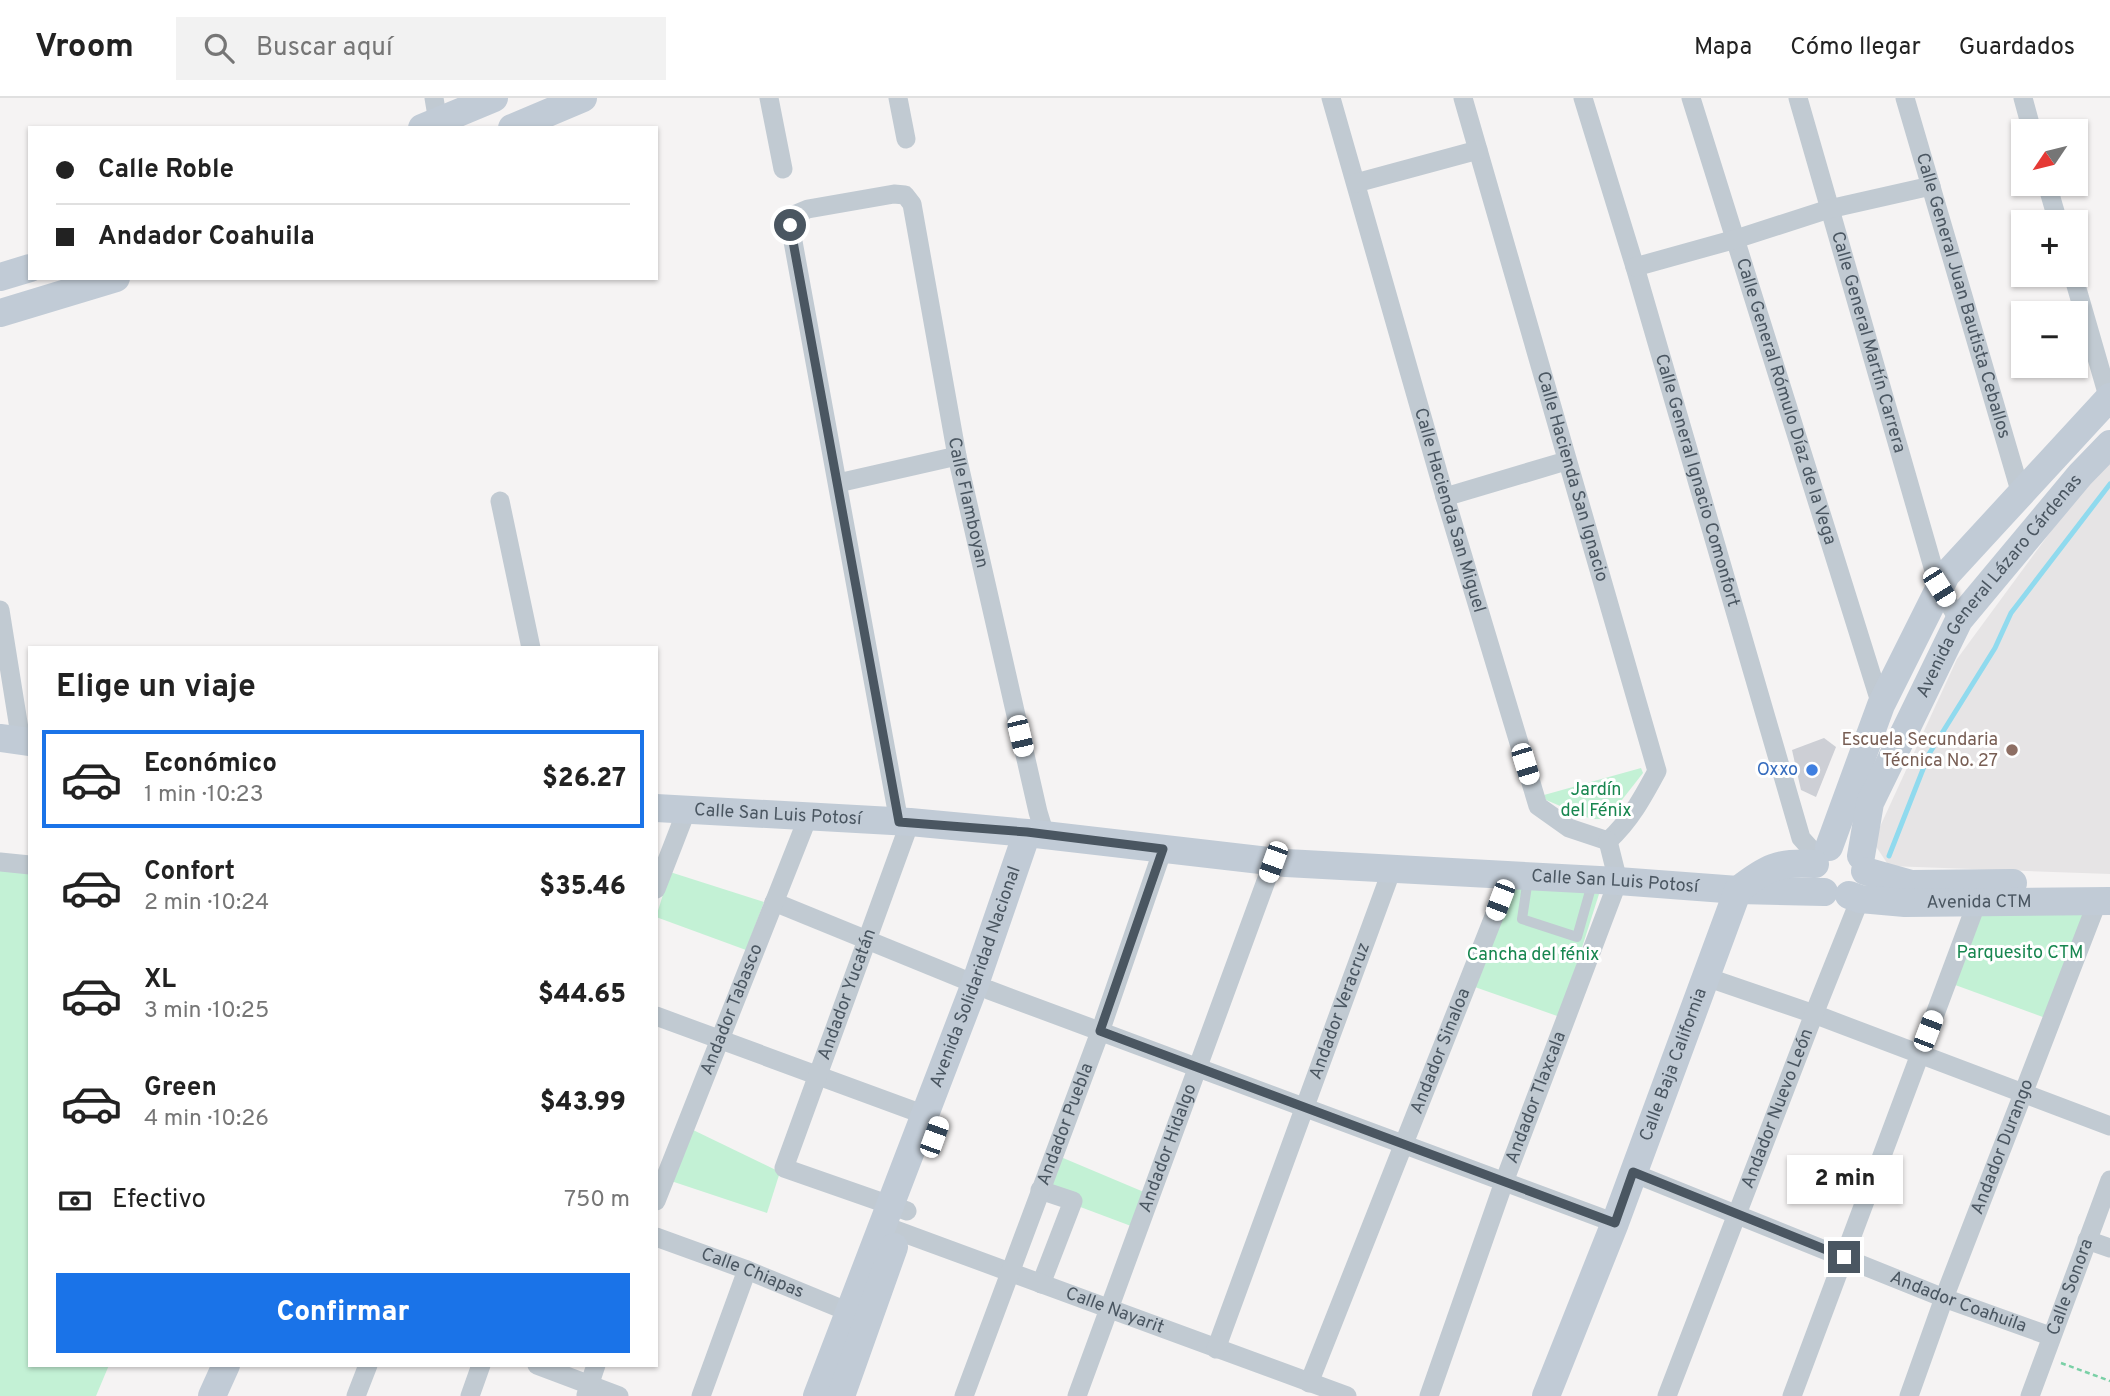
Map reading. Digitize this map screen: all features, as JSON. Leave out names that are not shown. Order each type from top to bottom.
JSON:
[{"type":"main road","points":[[433,119],[494,98]]},
{"type":"main road","points":[[517,126],[583,98]]},
{"type":"main road","points":[[0,277],[28,269]]},
{"type":"main road","points":[[0,313],[109,280]]},
{"type":"main road","name":"Avenida General Lázaro Cárdenas","points":[[1820,856],[1881,705],[1946,575],[2109,400]]},
{"type":"main road","name":"Avenida General Lázaro Cárdenas","points":[[1863,864],[1870,803],[1959,620],[2080,475],[2110,444]]},
{"type":"main road","name":"Calle San Luis Potosí","points":[[658,808],[1037,827],[1163,849],[1273,862],[1844,895]]},
{"type":"main road","name":"Avenida Solidaridad Nacional","points":[[817,1396],[849,1312],[895,1218],[982,987],[1037,827]]},
{"type":"main road","points":[[1738,890],[1759,874],[1789,862],[1820,856],[1840,845],[1852,848],[1863,864],[1864,881],[1858,890],[1844,895],[1817,884],[1814,874],[1820,856]]},
{"type":"main road","name":"Avenida CTM","points":[[1863,864],[1911,884],[2106,895]]},
{"type":"main road","name":"Calle Baja California","points":[[1546,1396],[1615,1223],[1738,890]]},
{"type":"main road","name":"Avenida CTM","points":[[1844,895],[1905,903],[2106,895]]},
{"type":"main road","name":"Avenida Solidaridad Nacional","points":[[841,1396],[925,1115],[982,987]]},
{"type":"main road","points":[[212,1396],[225,1367]]},
{"type":"street","points":[[769,98],[783,169]]},
{"type":"street","points":[[898,98],[906,139]]},
{"type":"street","name":"Calle Hacienda San Miguel","points":[[1331,98],[1445,497],[1538,806],[1569,828],[1608,841]]},
{"type":"street","name":"Calle Hacienda San Ignacio","points":[[1463,98],[1657,771],[1637,808],[1621,830],[1608,841]]},
{"type":"street","name":"Calle General Ignacio Comonfort","points":[[1583,98],[1635,267],[1801,838],[1820,856]]},
{"type":"street","name":"Calle General Rómulo Díaz de la Vega","points":[[1691,98],[1881,705]]},
{"type":"street","name":"Calle General Martín Carrera","points":[[1798,98],[1939,587],[1959,620]]},
{"type":"street","name":"Calle General Juan Bautista Ceballos","points":[[1905,98],[2021,494]]},
{"type":"street","points":[[2023,98],[2029,119]]},
{"type":"street","points":[[1356,183],[1478,150]]},
{"type":"street","points":[[1635,267],[1736,239],[1829,209],[1931,186]]},
{"type":"street","name":"Calle Flamboyan","points":[[838,483],[790,225],[796,214],[808,209],[894,194],[905,195],[912,204],[957,456],[1037,827]]},
{"type":"street","points":[[2076,287],[2109,400]]},
{"type":"street","points":[[904,822],[838,483],[957,456]]},
{"type":"street","points":[[1445,497],[1566,461]]},
{"type":"street","points":[[500,501],[531,646]]},
{"type":"street","points":[[0,610],[17,740]]},
{"type":"street","points":[[658,884],[687,809]]},
{"type":"street","name":"Andador Tabasco","points":[[658,1196],[808,817]]},
{"type":"street","name":"Andador Yucatán","points":[[784,1168],[868,940],[904,822]]},
{"type":"street","points":[[1606,880],[1608,841]]},
{"type":"street","name":"Andador Puebla","points":[[964,1396],[1100,1031],[1163,849]]},
{"type":"street","points":[[0,862],[28,865]]},
{"type":"street","name":"Andador Hidalgo","points":[[1077,1396],[1273,862]]},
{"type":"street","name":"Andador Veracruz","points":[[1216,1349],[1392,869]]},
{"type":"street","name":"Andador Sinaloa","points":[[1309,1383],[1404,1144],[1519,876]]},
{"type":"street","name":"Andador Tlaxcala","points":[[1429,1396],[1606,880]]},
{"type":"street","name":"Andador Nuevo León","points":[[1667,1396],[1814,1014],[1844,895]]},
{"type":"street","name":"Andador Durango","points":[[1909,1396],[2022,1093],[2106,895]]},
{"type":"street","points":[[774,902],[982,987],[1615,1223]]},
{"type":"street","points":[[1792,1396],[1977,902]]},
{"type":"street","points":[[1706,977],[1814,1014],[2110,1126]]},
{"type":"street","points":[[658,1017],[925,1115]]},
{"type":"street","name":"Calle Nayarit","points":[[784,1168],[1011,1273],[1347,1396]]},
{"type":"street","name":"Andador Coahuila","points":[[1633,1172],[1944,1298],[2050,1336]]},
{"type":"street","name":"Calle Sonora","points":[[2030,1396],[2110,1180]]},
{"type":"street","points":[[1041,1190],[1073,1201],[1041,1284]]},
{"type":"street","name":"Calle Chiapas","points":[[658,1238],[747,1270],[849,1312]]},
{"type":"street","points":[[2087,1240],[2110,1248]]},
{"type":"street","points":[[701,1396],[747,1270]]},
{"type":"street","points":[[356,1396],[367,1367]]},
{"type":"street","points":[[470,1396],[480,1367]]},
{"type":"street","points":[[541,1367],[587,1390],[619,1396]]},
{"type":"street","points":[[587,1390],[595,1367]]},
{"type":"lane","points":[[1519,876],[1522,919],[1577,937],[1606,880]]},
{"type":"path","points":[[2043,1356],[2110,1381]]},
{"type":"shaded area","name":"Escuela Secundaria Técnica No. 27","points":[[2110,459],[2110,874],[1889,866],[1873,842],[1957,659],[2079,493]]},
{"type":"green space","name":"Jardín del Fénix","points":[[1641,768],[1643,773],[1614,810],[1602,819],[1591,819],[1546,800],[1544,795]]},
{"type":"green space","points":[[0,863],[28,866],[28,1367],[108,1367],[96,1396],[0,1396]]},
{"type":"green space","points":[[670,872],[764,902],[746,950],[658,918]]},
{"type":"green space","name":"Cancha del fénix","points":[[1513,882],[1599,894],[1560,1017],[1472,986]]},
{"type":"green space","name":"Parquesito CTM","points":[[2098,900],[2051,1020],[1947,982],[1977,902]]},
{"type":"green space","points":[[689,1128],[780,1172],[767,1213],[668,1180]]},
{"type":"green space","points":[[1056,1155],[1151,1195],[1139,1229],[1043,1193]]},
{"type":"building","name":"Oxxo","points":[[1824,738],[1836,747],[1816,797],[1801,790],[1792,750]]},
{"type":"waterway","points":[[1889,856],[1929,754],[1995,648],[2011,613],[2110,484]]},
{"type":"place","name":"Escuela Secundaria Técnica No. 27","points":[[2012,750]]},
{"type":"place","name":"Oxxo","points":[[1812,770]]},
{"type":"route","points":[[790,225],[899,822],[1027,832],[1163,849],[1100,1031],[1615,1223],[1633,1172],[1844,1257]]}]
